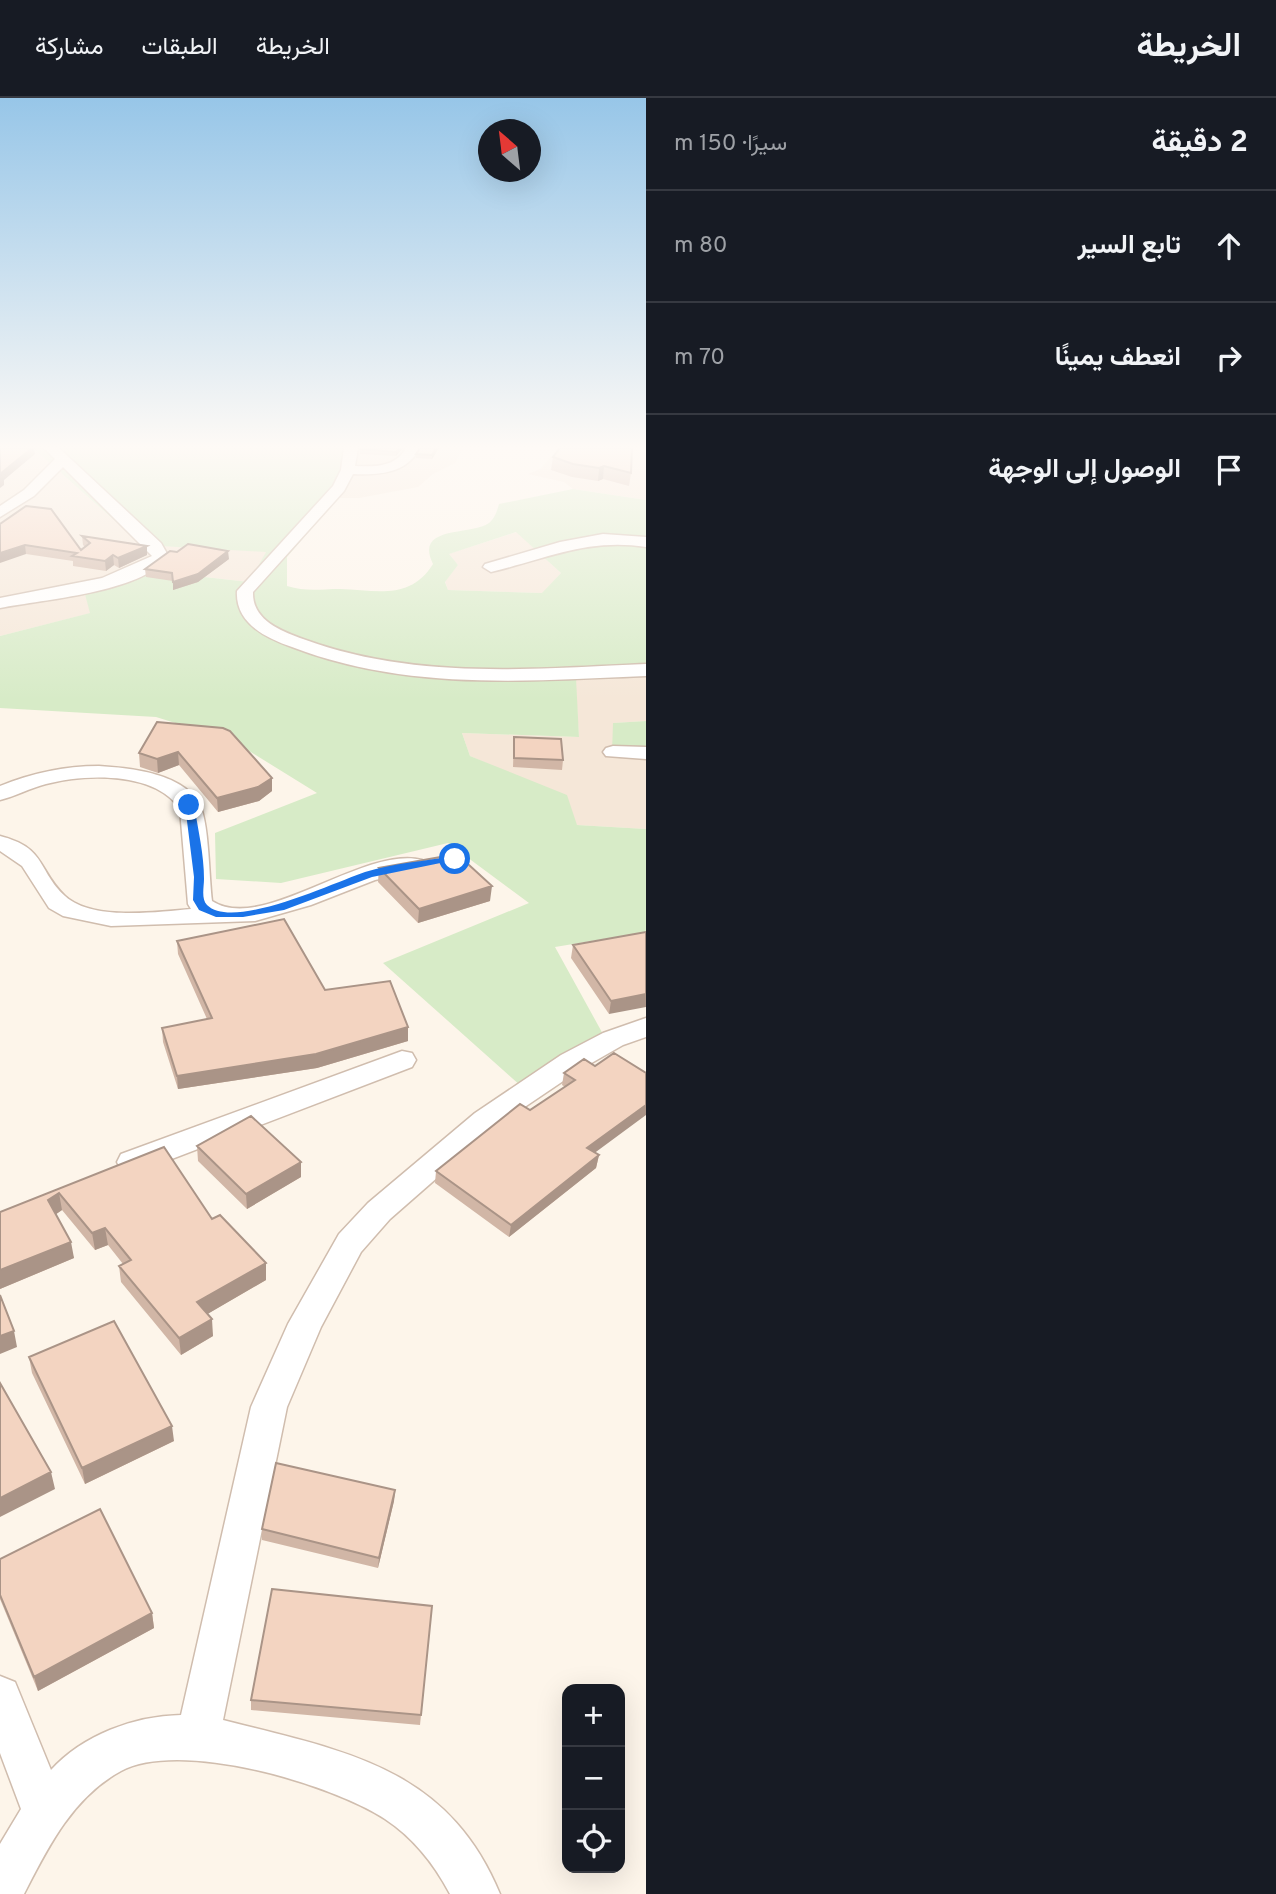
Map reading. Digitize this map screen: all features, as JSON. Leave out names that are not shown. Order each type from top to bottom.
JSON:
[{"type":"street","points":[[0,603],[111,581],[161,557],[155,546],[140,532]]},
{"type":"street","points":[[300,532],[245,591],[243,598],[247,611],[264,627],[328,656],[390,671],[444,675],[646,670]]},
{"type":"street","points":[[613,752],[646,753]]},
{"type":"street","points":[[0,794],[58,775],[100,771],[136,776],[167,787],[186,800],[191,809],[199,877],[198,900],[203,908],[216,914]]},
{"type":"street","points":[[0,843],[28,858],[59,904],[79,913],[134,920],[243,914],[284,907],[370,874],[430,863]]},
{"type":"street","points":[[198,1737],[269,1407],[305,1324],[350,1243],[379,1211],[485,1121],[571,1062],[613,1039],[646,1027]]},
{"type":"street","points":[[104,1172],[402,1060]]},
{"type":"street","points":[[0,1697],[44,1810]]},
{"type":"street","points":[[0,1892],[44,1810],[74,1778],[108,1754],[148,1740],[198,1737],[332,1770],[385,1796],[420,1817],[454,1856],[476,1894]]},
{"type":"lane","points":[[491,567],[590,539],[621,538],[646,542]]},
{"type":"shaded area","points":[[0,532],[127,532],[142,545],[267,551],[249,582],[160,572],[82,583],[91,613],[0,636]]},
{"type":"shaded area","points":[[517,532],[561,573],[543,593],[448,590],[445,581],[458,565],[448,554]]},
{"type":"shaded area","points":[[646,674],[646,721],[613,723],[646,754],[646,829],[577,825],[516,776],[470,756],[462,733],[579,737],[575,678]]},
{"type":"green space","points":[[127,532],[309,532],[287,557],[287,586],[307,590],[391,591],[414,584],[424,576],[433,564],[429,552],[431,543],[437,537],[447,534],[457,532],[646,532],[646,674],[576,678],[579,737],[462,733],[470,756],[567,795],[577,825],[646,829],[646,932],[555,947],[609,1045],[530,1094],[383,963],[529,903],[448,843],[281,883],[216,879],[215,833],[317,793],[233,741],[156,717],[0,708],[0,636],[90,613],[82,583],[160,572],[249,582],[266,552],[142,545]],"holes":[[[516,532],[561,573],[542,593],[448,590],[445,582],[458,565],[449,554]]]},
{"type":"green space","points":[[646,721],[646,754],[612,752],[613,723]]},
{"type":"building","points":[[0,532],[68,532],[81,550],[90,543],[82,536],[147,546],[118,558],[113,555],[105,561],[72,556],[77,553],[25,545],[0,553]]},
{"type":"building","points":[[188,544],[228,551],[198,574],[173,582],[172,573],[145,569],[170,551],[177,552]]},
{"type":"building","points":[[157,722],[223,728],[230,731],[272,778],[258,787],[217,798],[178,752],[157,759],[139,753]]},
{"type":"building","points":[[514,737],[561,739],[563,760],[514,758]]},
{"type":"building","points":[[457,854],[492,886],[419,909],[379,868]]},
{"type":"building","points":[[284,919],[325,990],[390,981],[408,1027],[316,1054],[177,1076],[162,1028],[212,1018],[177,941]]},
{"type":"building","points":[[646,932],[646,994],[611,1001],[573,945]]},
{"type":"building","points":[[614,1053],[646,1073],[646,1105],[587,1148],[599,1155],[511,1225],[436,1171],[520,1104],[530,1110],[575,1080],[564,1073],[584,1059],[595,1066]]},
{"type":"building","points":[[251,1116],[301,1162],[246,1194],[197,1146]]},
{"type":"building","points":[[164,1147],[212,1219],[220,1215],[266,1263],[197,1302],[212,1319],[179,1338],[119,1266],[131,1260],[105,1228],[92,1233],[59,1193],[48,1200],[71,1242],[0,1270],[0,1212]]},
{"type":"building","points":[[0,1295],[14,1331],[0,1336]]},
{"type":"building","points":[[114,1321],[172,1426],[82,1468],[29,1357]]},
{"type":"building","points":[[0,1383],[51,1472],[0,1498]]},
{"type":"building","points":[[276,1463],[395,1490],[379,1558],[262,1529]]},
{"type":"building","points":[[100,1509],[152,1613],[34,1677],[0,1595],[0,1559]]},
{"type":"building","points":[[272,1589],[432,1606],[421,1715],[251,1700]]},
{"type":"route","points":[[189,805],[199,877],[198,900],[203,908],[216,914],[243,914],[284,907],[359,877],[393,868],[455,859]]}]
